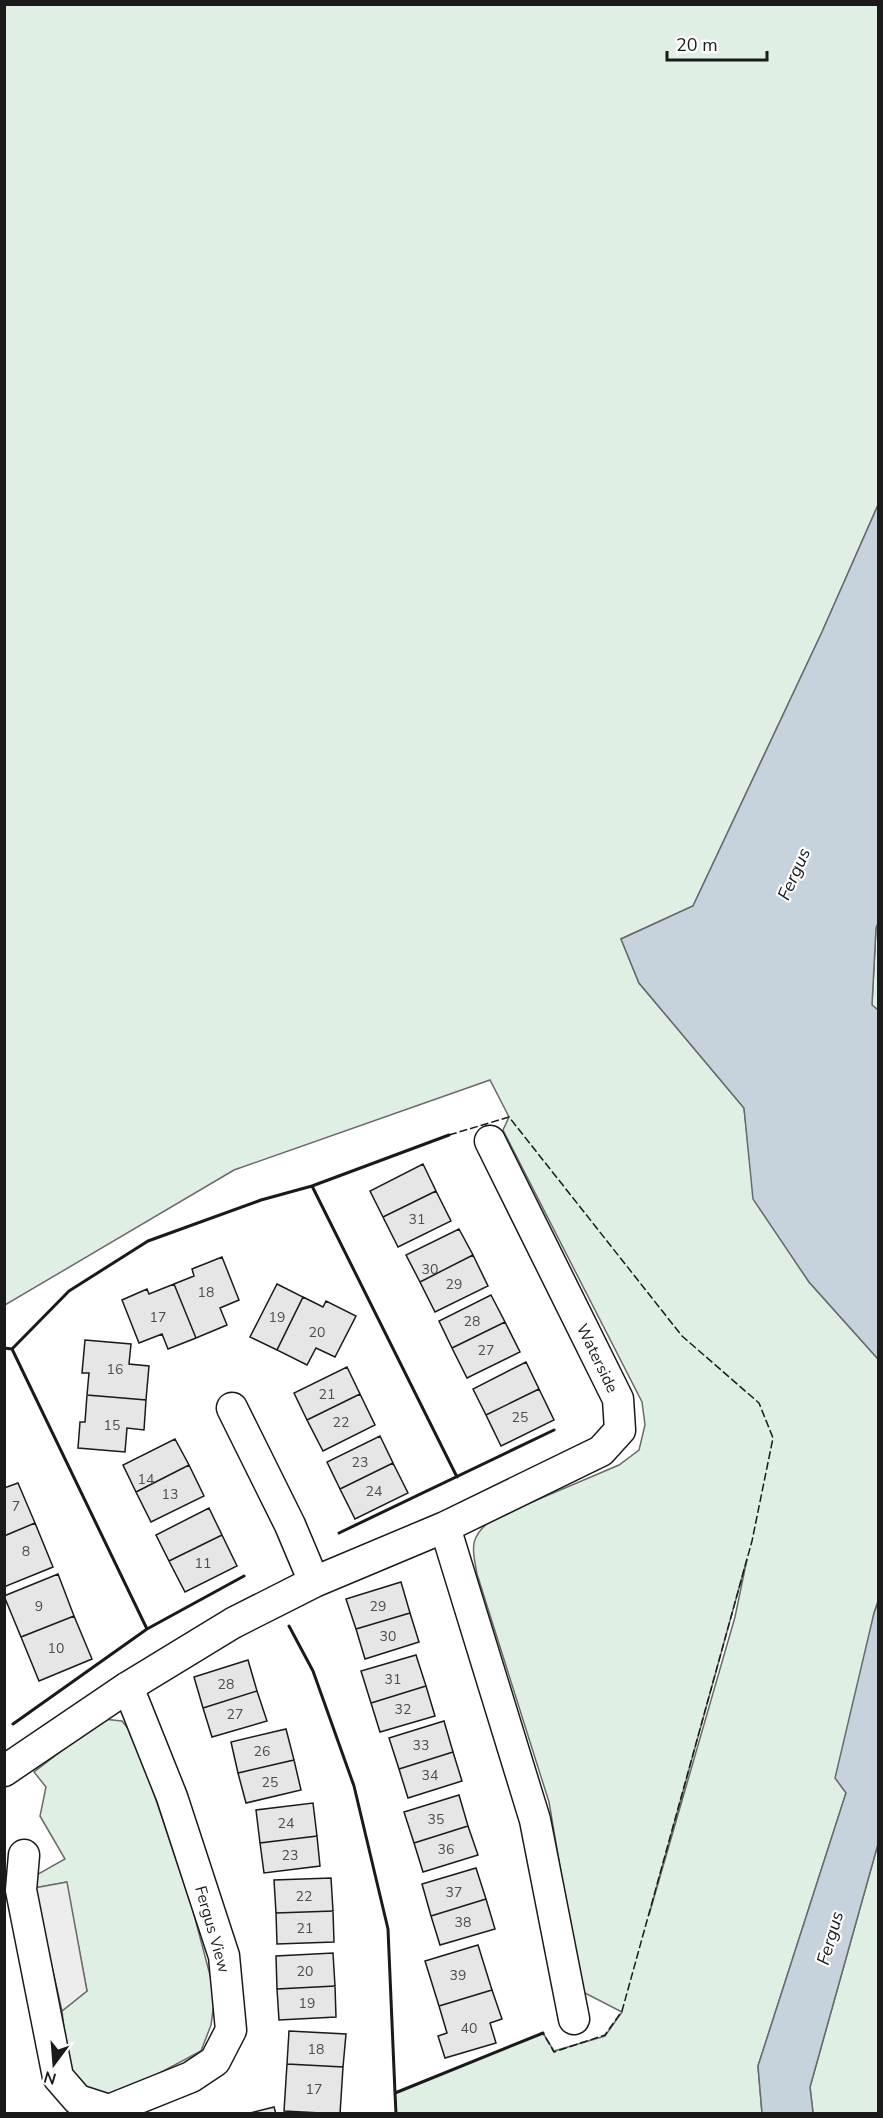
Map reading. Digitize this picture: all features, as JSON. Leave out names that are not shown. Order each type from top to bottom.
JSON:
[{"type":"street","name":"Waterside","points":[[4,1771],[128,1687],[233,1623],[314,1582],[445,1527],[601,1451],[620,1430],[618,1399],[490,1141]]},
{"type":"street","points":[[232,1408],[290,1525],[314,1582]]},
{"type":"street","points":[[445,1527],[535,1820],[574,2019]]},
{"type":"street","name":"Fergus View","points":[[24,1855],[21,1890],[58,2077],[78,2100],[109,2110],[191,2077],[215,2061],[231,2030],[224,1956],[172,1797],[128,1687]]},
{"type":"green space","points":[[5,5],[878,5],[878,505],[822,632],[693,906],[621,939],[639,983],[744,1108],[754,1199],[809,1282],[878,1359],[878,1601],[874,1613],[846,1793],[758,2066],[762,2113],[396,2113],[395,2093],[543,2033],[554,2051],[605,2036],[622,2012],[581,1991],[549,1802],[477,1574],[473,1549],[479,1532],[492,1519],[619,1465],[639,1450],[645,1425],[642,1402],[503,1130],[509,1117],[490,1080],[234,1170],[5,1305]],"holes":[[[747,1559],[735,1617],[649,1915]]]},
{"type":"green space","points":[[878,923],[878,1010],[872,1005]]},
{"type":"green space","points":[[103,1719],[122,1721],[135,1737],[192,1907],[215,1994],[211,2025],[201,2051],[156,2075],[112,2094],[91,2092],[69,2070],[62,2011],[87,1991],[66,1882],[34,1888],[31,1878],[65,1859],[40,1816],[46,1787],[34,1772]]},
{"type":"green space","points":[[878,1844],[878,2113],[813,2113],[810,2087]]},
{"type":"shaded area","points":[[67,1882],[87,1991],[62,2011],[34,1888]]},
{"type":"water","name":"Fergus","points":[[878,505],[878,923],[872,1005],[878,1010],[878,1359],[809,1282],[753,1199],[744,1108],[639,983],[621,939],[693,906],[822,632]]},
{"type":"water","name":"Fergus","points":[[878,1603],[878,1844],[810,2087],[813,2113],[762,2113],[758,2066],[846,1793],[835,1778]]},
{"type":"building","points":[[423,1164],[436,1191],[383,1217],[370,1191]]},
{"type":"building","points":[[436,1191],[451,1221],[398,1247],[383,1217]]},
{"type":"building","points":[[459,1229],[473,1255],[420,1282],[406,1255]]},
{"type":"building","points":[[473,1255],[488,1286],[435,1312],[420,1282]]},
{"type":"building","points":[[222,1257],[239,1300],[220,1308],[227,1325],[196,1338],[174,1284],[194,1276],[192,1269]]},
{"type":"building","points":[[174,1284],[196,1338],[168,1349],[162,1334],[139,1343],[122,1300],[147,1289],[149,1294]]},
{"type":"building","points":[[277,1284],[303,1297],[277,1350],[250,1337]]},
{"type":"building","points":[[491,1295],[505,1322],[452,1348],[439,1321]]},
{"type":"building","points":[[303,1297],[323,1307],[326,1301],[356,1316],[335,1357],[316,1348],[307,1365],[277,1350]]},
{"type":"building","points":[[505,1322],[520,1352],[467,1378],[452,1348]]},
{"type":"building","points":[[85,1340],[131,1344],[129,1364],[149,1366],[146,1400],[87,1395],[89,1373],[82,1373]]},
{"type":"building","points":[[526,1362],[539,1389],[486,1415],[473,1389]]},
{"type":"building","points":[[347,1367],[360,1394],[307,1420],[294,1393]]},
{"type":"building","points":[[539,1389],[554,1420],[501,1446],[486,1415]]},
{"type":"building","points":[[360,1394],[375,1425],[323,1451],[307,1420]]},
{"type":"building","points":[[87,1395],[146,1400],[144,1430],[127,1428],[125,1452],[78,1448],[80,1422],[85,1422]]},
{"type":"building","points":[[380,1436],[393,1463],[340,1489],[327,1462]]},
{"type":"building","points":[[175,1439],[189,1465],[136,1492],[123,1465]]},
{"type":"building","points":[[393,1463],[408,1493],[355,1519],[340,1489]]},
{"type":"building","points":[[189,1465],[204,1496],[151,1522],[136,1492]]},
{"type":"building","points":[[18,1483],[35,1523],[4,1536],[4,1488]]},
{"type":"building","points":[[209,1508],[222,1535],[169,1561],[156,1535]]},
{"type":"building","points":[[35,1523],[53,1567],[4,1587],[4,1536]]},
{"type":"building","points":[[222,1535],[237,1566],[185,1592],[169,1561]]},
{"type":"building","points":[[58,1574],[74,1616],[21,1637],[4,1596]]},
{"type":"building","points":[[401,1582],[410,1613],[356,1629],[346,1599]]},
{"type":"building","points":[[410,1613],[419,1642],[365,1659],[356,1629]]},
{"type":"building","points":[[74,1616],[92,1659],[39,1681],[21,1637]]},
{"type":"building","points":[[416,1655],[426,1686],[371,1703],[361,1671]]},
{"type":"building","points":[[248,1660],[257,1691],[203,1708],[194,1677]]},
{"type":"building","points":[[426,1686],[435,1716],[380,1732],[371,1703]]},
{"type":"building","points":[[257,1691],[267,1721],[212,1737],[203,1708]]},
{"type":"building","points":[[444,1721],[453,1752],[399,1769],[389,1738]]},
{"type":"building","points":[[286,1729],[294,1760],[238,1773],[231,1742]]},
{"type":"building","points":[[453,1752],[462,1781],[408,1798],[399,1769]]},
{"type":"building","points":[[294,1760],[301,1790],[246,1803],[238,1773]]},
{"type":"building","points":[[459,1795],[468,1826],[414,1843],[404,1812]]},
{"type":"building","points":[[313,1803],[317,1836],[260,1843],[256,1810]]},
{"type":"building","points":[[468,1826],[478,1855],[423,1872],[414,1843]]},
{"type":"building","points":[[317,1836],[320,1866],[264,1873],[260,1843]]},
{"type":"building","points":[[476,1868],[486,1899],[431,1916],[422,1884]]},
{"type":"building","points":[[331,1878],[333,1911],[276,1913],[274,1880]]},
{"type":"building","points":[[486,1899],[495,1929],[440,1945],[431,1916]]},
{"type":"building","points":[[333,1911],[334,1942],[277,1944],[276,1913]]},
{"type":"building","points":[[478,1945],[492,1990],[439,2006],[425,1961]]},
{"type":"building","points":[[333,1953],[335,1986],[277,1989],[276,1956]]},
{"type":"building","points":[[335,1986],[336,2017],[279,2020],[277,1989]]},
{"type":"building","points":[[492,1990],[502,2019],[490,2023],[496,2043],[445,2058],[438,2036],[447,2033],[439,2006]]},
{"type":"building","points":[[289,2031],[346,2034],[343,2067],[287,2064]]},
{"type":"building","points":[[287,2064],[343,2067],[340,2114],[284,2111]]},
{"type":"building","points":[[274,2107],[276,2114],[246,2114]]},
{"type":"fence","points":[[449,1135],[509,1117],[682,1336],[759,1403],[773,1438],[752,1541],[622,2011],[605,2035],[554,2052],[543,2033]]},
{"type":"wall","points":[[449,1135],[312,1186],[457,1477]]},
{"type":"wall","points":[[4,1348],[12,1349],[69,1291],[148,1241],[261,1200],[312,1186]]},
{"type":"wall","points":[[12,1349],[147,1629],[13,1724]]},
{"type":"wall","points":[[339,1533],[554,1430]]},
{"type":"wall","points":[[147,1629],[244,1576]]},
{"type":"wall","points":[[289,1626],[313,1671],[354,1786],[388,1929],[395,2093]]},
{"type":"wall","points":[[396,2114],[395,2093],[543,2033]]}]
